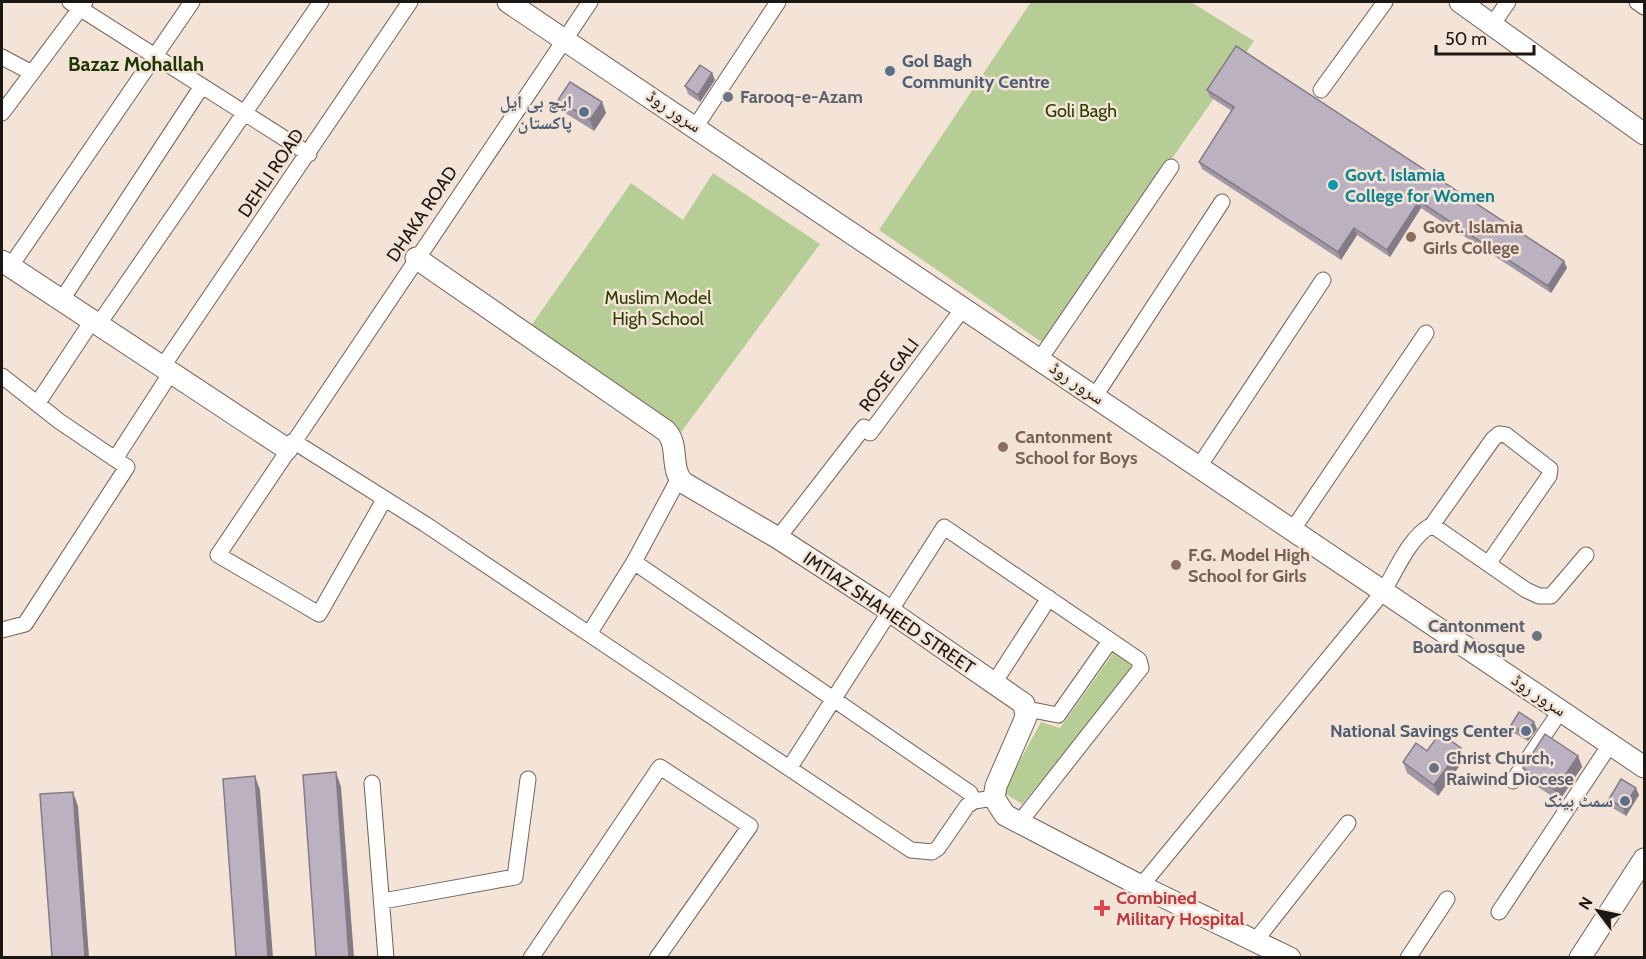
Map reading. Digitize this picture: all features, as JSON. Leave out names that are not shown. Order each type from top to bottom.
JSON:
[{"type":"street","points":[[192,2],[6,264],[95,323],[290,445],[384,500],[589,633],[911,850],[921,853],[938,849],[967,806],[984,800],[996,786],[1027,709],[1058,715],[1110,640]]},
{"type":"street","points":[[37,404],[321,2]]},
{"type":"street","name":"DEHLI ROAD","points":[[115,459],[167,368],[410,2]]},
{"type":"street","name":"سرور روڈ","points":[[508,2],[1200,465],[1383,592],[1644,767]]},
{"type":"street","name":"DHAKA ROAD","points":[[384,500],[319,614],[219,555],[290,445],[590,2]]},
{"type":"street","points":[[696,126],[778,2]]},
{"type":"street","points":[[1321,90],[1385,2]]},
{"type":"street","points":[[1460,2],[1644,134]]},
{"type":"street","points":[[1492,25],[1508,2]]},
{"type":"street","points":[[1637,2],[1644,7]]},
{"type":"street","points":[[2,113],[78,4],[153,56],[309,154]]},
{"type":"street","points":[[2,57],[32,73]]},
{"type":"street","points":[[61,301],[202,86]]},
{"type":"street","points":[[1040,359],[1171,167]]},
{"type":"street","points":[[1095,396],[1222,202]]},
{"type":"street","points":[[416,258],[672,437],[678,478],[634,562],[589,633]]},
{"type":"street","points":[[1200,465],[1323,280]]},
{"type":"street","name":"ROSE GALI","points":[[778,538],[864,427],[870,433],[964,308]]},
{"type":"street","points":[[1293,529],[1426,333]]},
{"type":"street","points":[[2,376],[37,404],[127,468],[25,624],[2,630]]},
{"type":"street","points":[[1141,886],[1383,592],[1416,539],[1432,525],[1498,434],[1506,435],[1550,469],[1549,476],[1488,564]]},
{"type":"street","name":"IMTIAZ SHAHEED STREET","points":[[678,478],[778,538],[890,612],[1020,700],[1027,709]]},
{"type":"street","points":[[1432,525],[1526,590],[1539,596],[1551,596],[1586,555]]},
{"type":"street","points":[[790,767],[944,527],[1139,660],[1141,668],[1019,823]]},
{"type":"street","points":[[634,562],[970,793],[1019,823],[1141,886],[1290,957]]},
{"type":"street","points":[[994,683],[1049,598]]},
{"type":"street","points":[[1513,781],[1561,710]]},
{"type":"street","points":[[1498,912],[1611,743]]},
{"type":"street","points":[[531,957],[660,767],[750,826],[657,957]]},
{"type":"street","points":[[383,901],[516,877],[528,779]]},
{"type":"street","points":[[372,783],[386,957]]},
{"type":"street","points":[[1256,940],[1348,823]]},
{"type":"street","points":[[1580,957],[1641,872]]},
{"type":"street","points":[[1408,957],[1447,900]]},
{"type":"green space","name":"Goli Bagh","points":[[1031,2],[1191,2],[1254,41],[1043,343],[879,230]]},
{"type":"green space","name":"Muslim Model High School","points":[[713,173],[820,244],[679,435],[528,330],[631,183],[683,220]]},
{"type":"green space","points":[[1114,652],[1135,667],[1022,804],[1003,792],[1041,722],[1060,728]]},
{"type":"building","name":"Govt. Islamia College for Women","points":[[1236,46],[1564,261],[1548,286],[1419,201],[1387,250],[1354,228],[1338,252],[1199,162],[1234,107],[1207,90]]},
{"type":"building","points":[[700,65],[712,73],[698,95],[685,86]]},
{"type":"building","points":[[570,82],[602,102],[590,120],[558,100]]},
{"type":"building","points":[[1519,712],[1534,722],[1525,734],[1511,725]]},
{"type":"building","points":[[1440,733],[1461,748],[1434,785],[1403,762],[1416,743],[1427,751]]},
{"type":"building","points":[[1545,734],[1578,756],[1555,790],[1523,768]]},
{"type":"building","points":[[336,772],[349,957],[316,957],[303,775]]},
{"type":"building","points":[[255,776],[268,957],[236,957],[223,779]]},
{"type":"building","points":[[1621,779],[1636,788],[1623,808],[1609,799]]},
{"type":"building","points":[[73,792],[85,957],[52,957],[40,794]]},
{"type":"place","name":"Gol Bagh Community Centre","points":[[890,71]]},
{"type":"place","name":"Farooq-e-Azam","points":[[728,97]]},
{"type":"place","name":"ایچ بی ایل پاکستان","points":[[584,112]]},
{"type":"place","name":"Govt. Islamia College for Women","points":[[1333,185]]},
{"type":"place","name":"Govt. Islamia Girls College","points":[[1411,237]]},
{"type":"place","name":"Cantonment School for Boys","points":[[1003,447]]},
{"type":"place","name":"F.G. Model High School for Girls","points":[[1176,565]]},
{"type":"place","name":"Cantonment Board Mosque","points":[[1537,636]]},
{"type":"place","name":"National Savings Center","points":[[1526,731]]},
{"type":"place","name":"Christ Church, Raiwind Diocese","points":[[1434,768]]},
{"type":"place","name":"سمٹ بینک","points":[[1625,801]]},
{"type":"place","name":"Combined Military Hospital","points":[[1102,908]]},
{"type":"district","name":"Bazaz Mohallah","points":[[136,64]]}]
